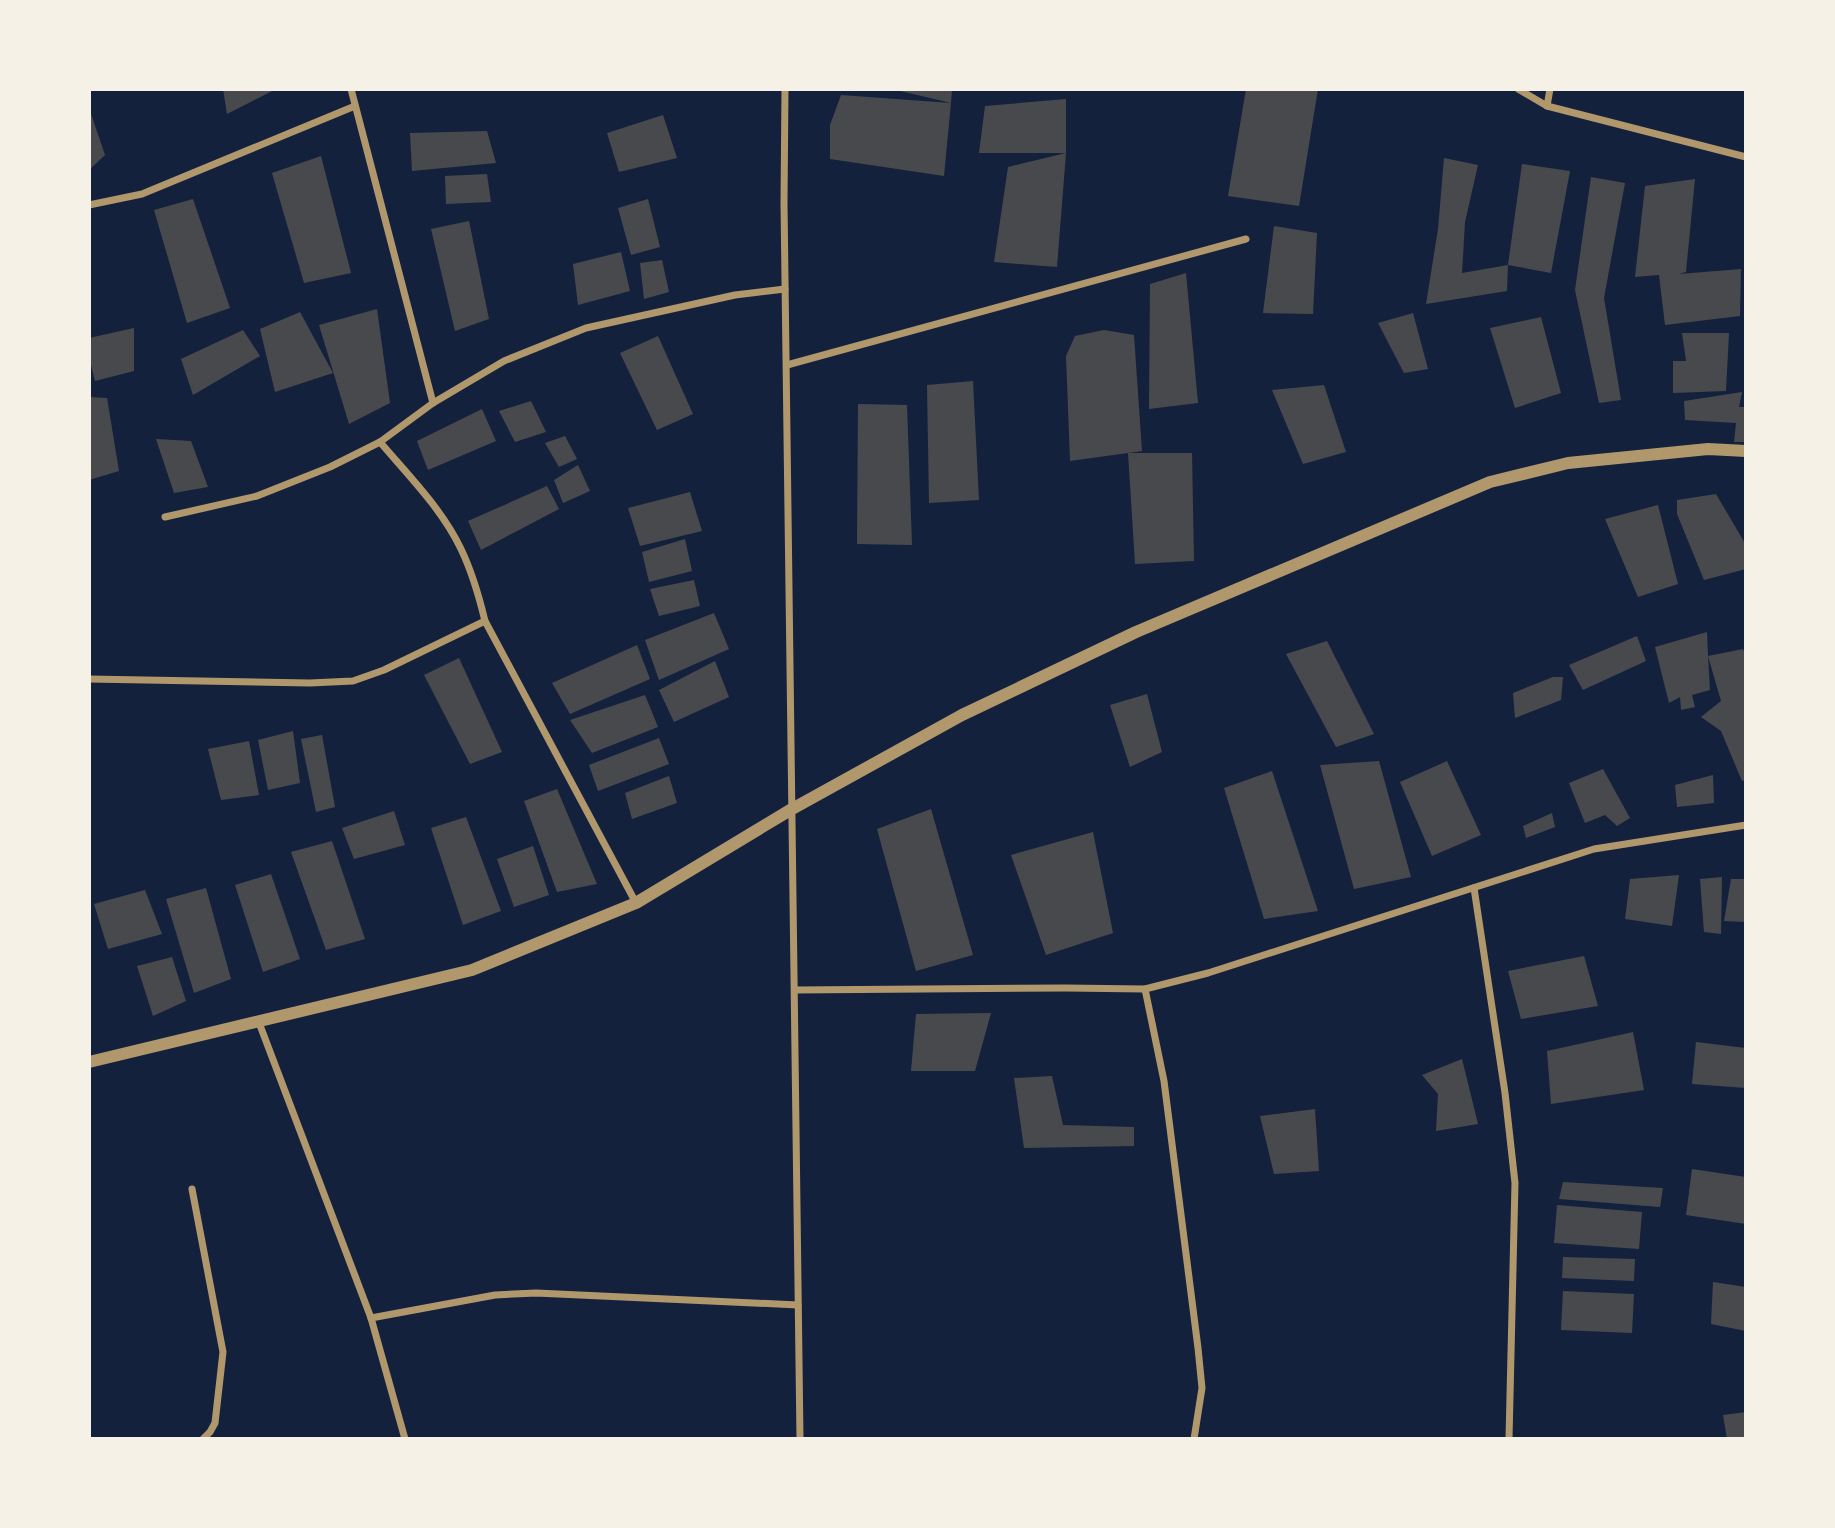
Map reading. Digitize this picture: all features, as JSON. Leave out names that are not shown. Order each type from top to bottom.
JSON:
[{"type":"street","points":[[351,89],[433,403]]},
{"type":"street","points":[[785,89],[785,289],[800,1439]]},
{"type":"street","points":[[1518,89],[1547,106],[1746,157]]},
{"type":"street","points":[[1547,106],[1550,89]]},
{"type":"street","points":[[89,205],[142,194],[355,106]]},
{"type":"street","points":[[787,365],[1246,239]]},
{"type":"street","points":[[165,517],[257,496],[330,467],[380,442],[433,403],[504,361],[586,328],[735,295],[785,289]]},
{"type":"street","points":[[380,442],[431,502],[461,547],[477,589],[485,621],[636,904]]},
{"type":"street","points":[[89,1062],[472,970],[636,904],[792,809],[962,715],[1136,632],[1490,482],[1568,463],[1708,449],[1746,451]]},
{"type":"street","points":[[89,679],[310,683],[353,681],[384,670],[485,621]]},
{"type":"street","points":[[795,990],[1145,989],[1208,973],[1594,849],[1746,825]]},
{"type":"street","points":[[1474,888],[1506,1093],[1515,1183],[1509,1439]]},
{"type":"street","points":[[1145,989],[1164,1081],[1198,1348],[1202,1388],[1194,1439]]},
{"type":"street","points":[[258,1020],[371,1318],[405,1439]]},
{"type":"street","points":[[192,1189],[223,1352],[215,1423],[203,1439]]},
{"type":"street","points":[[371,1318],[495,1295],[536,1293],[798,1305]]},
{"type":"building","points":[[223,89],[276,89],[227,114]]},
{"type":"building","points":[[892,89],[952,89],[951,103]]},
{"type":"building","points":[[1246,89],[1318,89],[1299,206],[1228,196]]},
{"type":"building","points":[[841,95],[951,103],[944,176],[830,159],[830,125]]},
{"type":"building","points":[[1066,99],[1066,153],[979,153],[985,106]]},
{"type":"building","points":[[89,108],[105,155],[89,170]]},
{"type":"building","points":[[663,115],[677,158],[619,172],[607,133]]},
{"type":"building","points":[[487,131],[496,163],[412,171],[410,133]]},
{"type":"building","points":[[1066,153],[1057,267],[994,262],[1008,167]]},
{"type":"building","points":[[321,156],[351,273],[304,283],[272,173]]},
{"type":"building","points":[[1444,158],[1478,165],[1465,222],[1462,273],[1508,265],[1507,291],[1426,304],[1438,229]]},
{"type":"building","points":[[1522,164],[1570,171],[1551,273],[1508,265]]},
{"type":"building","points":[[487,174],[491,202],[446,204],[445,176]]},
{"type":"building","points":[[1591,177],[1625,183],[1604,298],[1621,400],[1599,403],[1575,290]]},
{"type":"building","points":[[1695,179],[1686,272],[1679,274],[1741,269],[1740,316],[1665,325],[1659,275],[1635,277],[1645,186]]},
{"type":"building","points":[[193,199],[230,308],[187,323],[154,210]]},
{"type":"building","points":[[648,199],[660,247],[631,255],[618,208]]},
{"type":"building","points":[[469,221],[489,319],[455,331],[431,229]]},
{"type":"building","points":[[1274,226],[1317,233],[1313,314],[1263,313]]},
{"type":"building","points":[[621,252],[630,291],[578,305],[573,264]]},
{"type":"building","points":[[662,260],[669,292],[644,299],[640,263]]},
{"type":"building","points":[[1186,273],[1198,403],[1149,409],[1150,284]]},
{"type":"building","points":[[377,309],[390,403],[349,424],[319,325]]},
{"type":"building","points":[[300,312],[333,373],[275,392],[260,329]]},
{"type":"building","points":[[1413,313],[1428,369],[1404,373],[1378,323]]},
{"type":"building","points":[[1541,317],[1561,393],[1515,408],[1490,328]]},
{"type":"building","points":[[134,328],[134,371],[95,381],[89,357],[89,338]]},
{"type":"building","points":[[243,330],[260,356],[193,395],[181,359]]},
{"type":"building","points":[[1104,330],[1134,335],[1142,451],[1070,461],[1066,356],[1075,336]]},
{"type":"building","points":[[1682,333],[1729,333],[1726,391],[1673,393],[1673,361],[1686,361]]},
{"type":"building","points":[[658,336],[693,414],[657,430],[620,353]]},
{"type":"building","points":[[973,381],[979,500],[929,503],[927,385]]},
{"type":"building","points":[[1324,385],[1346,452],[1303,464],[1272,390]]},
{"type":"building","points":[[1742,392],[1739,407],[1746,407],[1746,442],[1734,442],[1736,423],[1685,420],[1684,401]]},
{"type":"building","points":[[89,397],[107,398],[119,471],[89,480]]},
{"type":"building","points":[[531,401],[546,432],[515,442],[499,411]]},
{"type":"building","points":[[858,404],[907,405],[912,545],[857,544]]},
{"type":"building","points":[[482,409],[496,441],[428,470],[417,441]]},
{"type":"building","points":[[565,436],[577,459],[559,467],[545,443]]},
{"type":"building","points":[[156,439],[191,441],[208,487],[174,493]]},
{"type":"building","points":[[1128,453],[1192,453],[1194,561],[1135,564]]},
{"type":"building","points":[[578,465],[590,491],[563,503],[554,480]]},
{"type":"building","points":[[547,486],[559,509],[481,550],[468,521]]},
{"type":"building","points":[[690,492],[702,531],[640,546],[628,508]]},
{"type":"building","points":[[1716,494],[1746,545],[1746,569],[1704,580],[1677,514],[1677,500]]},
{"type":"building","points":[[1658,505],[1678,584],[1638,597],[1605,519]]},
{"type":"building","points":[[685,539],[692,571],[649,582],[642,552]]},
{"type":"building","points":[[694,580],[700,606],[659,616],[650,589]]},
{"type":"building","points":[[714,613],[729,649],[659,680],[645,640]]},
{"type":"building","points":[[1707,632],[1710,690],[1692,695],[1695,707],[1681,710],[1680,697],[1669,703],[1655,647]]},
{"type":"building","points":[[1637,636],[1646,661],[1583,690],[1569,665]]},
{"type":"building","points":[[1327,641],[1374,734],[1336,747],[1286,654]]},
{"type":"building","points":[[637,645],[650,679],[570,714],[552,683]]},
{"type":"building","points":[[1743,649],[1746,657],[1746,780],[1742,781],[1721,731],[1701,717],[1721,701],[1708,656]]},
{"type":"building","points":[[459,658],[502,752],[470,764],[424,675]]},
{"type":"building","points":[[715,661],[729,697],[674,722],[659,690]]},
{"type":"building","points":[[1553,677],[1563,677],[1561,700],[1515,718],[1513,693]]},
{"type":"building","points":[[1147,694],[1162,752],[1130,767],[1110,705]]},
{"type":"building","points":[[645,695],[658,727],[592,753],[570,720]]},
{"type":"building","points":[[293,731],[300,783],[268,790],[258,740]]},
{"type":"building","points":[[322,735],[335,807],[316,812],[301,739]]},
{"type":"building","points":[[659,738],[669,764],[598,791],[589,765]]},
{"type":"building","points":[[249,741],[259,795],[221,800],[208,749]]},
{"type":"building","points":[[1379,761],[1411,877],[1354,889],[1320,765]]},
{"type":"building","points":[[1447,761],[1481,835],[1432,856],[1400,782]]},
{"type":"building","points":[[1603,769],[1630,818],[1617,826],[1605,815],[1585,823],[1569,783]]},
{"type":"building","points":[[1272,771],[1318,911],[1264,919],[1224,788]]},
{"type":"building","points":[[1713,775],[1714,803],[1677,807],[1675,785]]},
{"type":"building","points":[[669,776],[677,803],[632,819],[625,793]]},
{"type":"building","points":[[557,789],[597,884],[557,892],[524,801]]},
{"type":"building","points":[[931,809],[973,955],[916,971],[877,829]]},
{"type":"building","points":[[394,811],[405,845],[354,859],[342,828]]},
{"type":"building","points":[[1552,813],[1555,827],[1526,838],[1523,826]]},
{"type":"building","points":[[466,817],[501,911],[463,925],[431,828]]},
{"type":"building","points":[[1093,832],[1113,933],[1046,955],[1011,855]]},
{"type":"building","points":[[332,841],[365,939],[326,950],[291,852]]},
{"type":"building","points":[[533,846],[549,895],[514,907],[497,859]]},
{"type":"building","points":[[271,874],[300,959],[263,972],[235,885]]},
{"type":"building","points":[[1679,875],[1672,926],[1625,919],[1630,879]]},
{"type":"building","points":[[1722,877],[1721,934],[1704,932],[1700,879]]},
{"type":"building","points":[[1731,879],[1746,879],[1746,922],[1724,921]]},
{"type":"building","points":[[206,888],[231,979],[194,993],[166,899]]},
{"type":"building","points":[[145,890],[162,934],[108,949],[94,904]]},
{"type":"building","points":[[1584,956],[1598,1006],[1521,1019],[1508,971]]},
{"type":"building","points":[[172,957],[186,1001],[153,1016],[137,966]]},
{"type":"building","points":[[991,1013],[975,1071],[911,1071],[916,1014]]},
{"type":"building","points":[[1633,1032],[1644,1090],[1551,1104],[1547,1051]]},
{"type":"building","points":[[1696,1042],[1746,1048],[1746,1088],[1692,1084]]},
{"type":"building","points":[[1462,1059],[1478,1124],[1436,1131],[1438,1094],[1422,1075]]},
{"type":"building","points":[[1052,1076],[1063,1125],[1134,1127],[1134,1146],[1024,1148],[1014,1078]]},
{"type":"building","points":[[1315,1109],[1319,1171],[1274,1174],[1260,1116]]},
{"type":"building","points":[[1692,1169],[1746,1177],[1746,1224],[1686,1215]]},
{"type":"building","points":[[1563,1182],[1663,1188],[1660,1207],[1559,1199]]},
{"type":"building","points":[[1557,1205],[1642,1212],[1639,1249],[1554,1243]]},
{"type":"building","points":[[1563,1257],[1635,1259],[1634,1281],[1562,1278]]},
{"type":"building","points":[[1713,1282],[1746,1287],[1746,1331],[1711,1324]]},
{"type":"building","points":[[1563,1291],[1634,1294],[1632,1333],[1561,1330]]},
{"type":"building","points":[[1746,1412],[1746,1439],[1727,1439],[1723,1415]]}]
